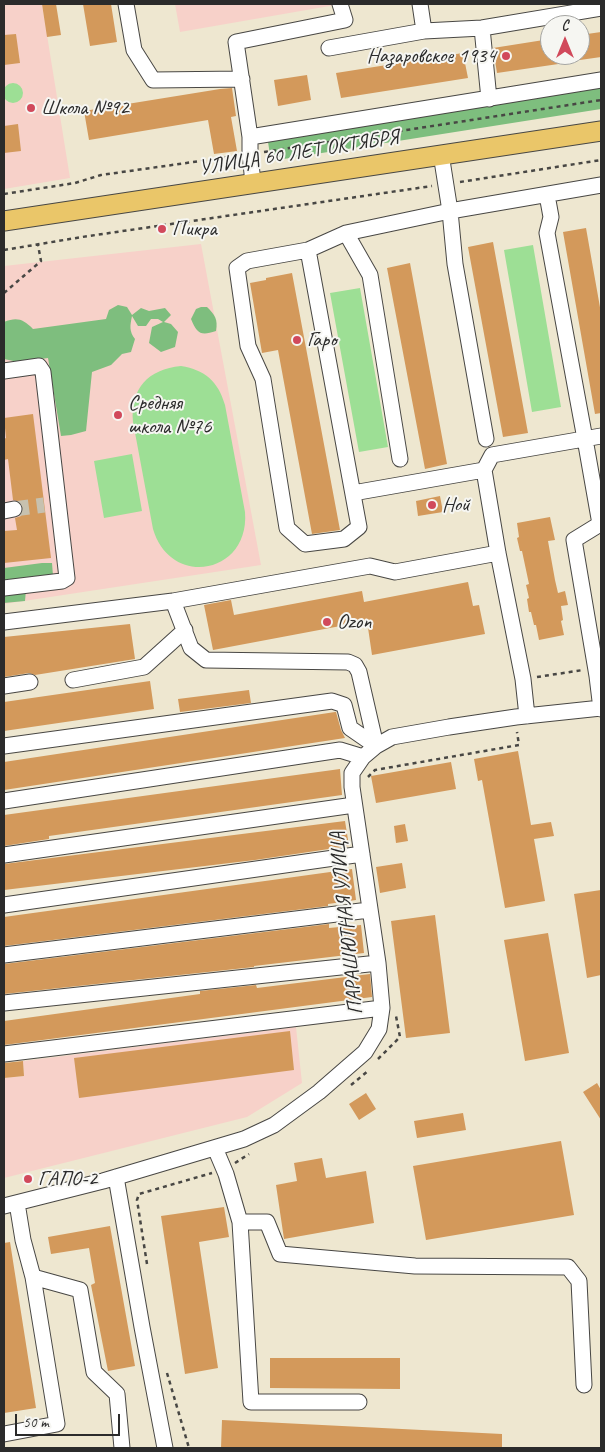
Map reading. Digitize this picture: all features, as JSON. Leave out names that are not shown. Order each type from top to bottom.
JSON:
[{"type":"main road","name":"УЛИЦА 60 ЛЕТ ОКТЯБРЯ","points":[[4,221],[601,131]]},
{"type":"street","points":[[126,4],[134,50],[153,80],[242,79]]},
{"type":"street","points":[[253,183],[250,137],[236,42],[345,20],[340,4]]},
{"type":"street","points":[[420,4],[424,31]]},
{"type":"street","points":[[329,48],[424,31],[482,28],[601,8]]},
{"type":"street","points":[[482,28],[489,99]]},
{"type":"street","points":[[250,137],[601,80]]},
{"type":"street","points":[[441,154],[456,264],[486,439]]},
{"type":"street","points":[[308,250],[359,527],[344,539],[305,544],[287,528],[263,379],[248,346],[237,268],[248,261],[308,250],[346,233],[601,185]]},
{"type":"street","points":[[547,195],[551,217],[547,232],[600,524],[574,540],[598,673],[601,708]]},
{"type":"street","points":[[346,233],[370,275],[400,459]]},
{"type":"street","points":[[4,371],[39,366],[43,372],[51,505],[67,578],[62,581],[4,588]]},
{"type":"street","points":[[527,716],[523,679],[484,470],[492,455],[601,436]]},
{"type":"street","points":[[353,493],[484,470]]},
{"type":"street","points":[[4,622],[173,601],[370,566],[396,572],[498,553]]},
{"type":"street","points":[[173,601],[192,648],[206,660],[348,662],[355,665],[359,672],[376,746]]},
{"type":"street","points":[[73,680],[144,667],[185,630]]},
{"type":"street","points":[[4,686],[30,682]]},
{"type":"street","points":[[4,746],[332,701],[344,705],[350,728],[376,746]]},
{"type":"street","name":"ПАРАШЮТНАЯ УЛИЦА","points":[[11,1204],[116,1177],[244,1139],[274,1125],[320,1092],[365,1052],[379,1029],[388,1008],[369,910],[354,806],[352,773],[363,757],[376,746],[392,737],[449,727],[601,708]]},
{"type":"street","points":[[4,801],[340,750],[363,757]]},
{"type":"street","points":[[4,855],[354,806]]},
{"type":"street","points":[[4,905],[362,854]]},
{"type":"street","points":[[4,955],[369,910]]},
{"type":"street","points":[[4,1003],[378,962]]},
{"type":"street","points":[[4,1054],[388,1008]]},
{"type":"street","points":[[214,1148],[224,1170],[240,1222],[251,1402],[360,1402]]},
{"type":"street","points":[[116,1177],[165,1448]]},
{"type":"street","points":[[4,1434],[57,1424],[33,1278],[11,1204]]},
{"type":"street","points":[[240,1222],[267,1222],[280,1254],[415,1266],[568,1267],[579,1280],[584,1386]]},
{"type":"street","points":[[33,1278],[80,1290],[94,1372],[117,1394],[122,1448]]},
{"type":"path","points":[[4,194],[75,183],[101,176],[601,100]]},
{"type":"path","points":[[4,250],[601,160]]},
{"type":"path","points":[[4,293],[40,261],[38,245]]},
{"type":"path","points":[[523,679],[598,673]]},
{"type":"path","points":[[365,780],[375,770],[519,745],[517,727]]},
{"type":"path","points":[[374,1064],[400,1037],[388,1008]]},
{"type":"path","points":[[346,1089],[367,1071]]},
{"type":"path","points":[[148,1269],[137,1200],[139,1194],[224,1170],[249,1154]]},
{"type":"path","points":[[164,1366],[189,1448]]},
{"type":"shaded area","name":"Школа №92","points":[[4,4],[42,4],[70,178],[4,189]]},
{"type":"shaded area","points":[[175,4],[341,4],[180,32]]},
{"type":"shaded area","name":"Средняя школа №76","points":[[201,244],[261,565],[4,604],[4,266]]},
{"type":"shaded area","points":[[296,1027],[302,1083],[247,1117],[4,1178],[4,1078],[24,1076],[23,1061]]},
{"type":"green space","points":[[9,83],[17,83],[23,89],[23,97],[17,103],[9,103],[3,97],[3,89]]},
{"type":"green space","points":[[601,87],[601,109],[271,161],[268,142]]},
{"type":"green space","points":[[533,245],[561,407],[532,412],[504,250]]},
{"type":"green space","points":[[360,288],[388,447],[359,452],[330,293]]},
{"type":"green space","points":[[118,305],[127,307],[132,315],[141,308],[149,311],[165,308],[171,315],[164,322],[171,324],[178,332],[175,347],[161,352],[149,343],[152,327],[163,322],[158,319],[151,319],[146,326],[138,326],[132,316],[130,328],[135,339],[131,352],[122,354],[111,365],[92,372],[86,431],[61,436],[48,358],[18,362],[4,359],[4,322],[20,320],[33,329],[106,319],[109,310]]},
{"type":"green space","points":[[207,307],[214,315],[217,323],[216,331],[203,333],[195,328],[191,319],[196,309]]},
{"type":"green space","points":[[181,366],[204,374],[219,389],[225,405],[245,512],[243,533],[235,549],[223,560],[208,566],[191,566],[176,560],[162,548],[153,529],[133,422],[135,400],[138,391],[144,383],[159,371]]},
{"type":"green space","points":[[132,454],[142,511],[104,518],[94,461]]},
{"type":"green space","points":[[52,563],[53,576],[26,590],[25,601],[4,603],[4,568]]},
{"type":"building","points":[[42,4],[56,4],[61,35],[47,37]]},
{"type":"building","points":[[83,4],[111,4],[117,42],[90,46]]},
{"type":"building","points":[[601,32],[601,57],[590,59],[590,34]]},
{"type":"building","points":[[16,34],[20,63],[4,65],[4,35]]},
{"type":"building","points":[[540,41],[540,65],[552,65],[497,73],[493,48]]},
{"type":"building","points":[[463,53],[468,78],[341,98],[336,73]]},
{"type":"building","points":[[307,75],[311,100],[278,106],[274,80]]},
{"type":"building","points":[[232,88],[236,116],[231,117],[237,151],[214,154],[208,120],[89,140],[84,111]]},
{"type":"building","points":[[18,124],[21,151],[4,153],[4,126]]},
{"type":"building","points":[[586,228],[601,313],[601,413],[595,414],[563,232]]},
{"type":"building","points":[[493,242],[528,433],[503,437],[468,247]]},
{"type":"building","points":[[410,263],[447,464],[425,469],[387,268]]},
{"type":"building","points":[[292,273],[340,530],[312,534],[278,350],[262,353],[250,283]]},
{"type":"building","points":[[33,414],[51,558],[4,563],[4,531],[17,530],[15,518],[21,516],[23,508],[21,502],[13,500],[8,459],[4,460],[4,439],[6,438],[4,418]]},
{"type":"building","points":[[440,496],[443,512],[418,516],[416,501]]},
{"type":"building","points":[[550,517],[555,540],[548,541],[555,580],[558,593],[565,591],[568,605],[561,606],[563,620],[561,621],[564,635],[539,640],[536,625],[534,625],[531,612],[529,612],[527,599],[529,598],[526,585],[529,584],[522,551],[520,551],[517,538],[519,537],[517,523]]},
{"type":"building","points":[[468,582],[473,606],[479,605],[485,634],[372,655],[367,621],[213,650],[204,605],[231,600],[234,615],[362,591],[364,602]]},
{"type":"building","points":[[130,624],[135,659],[35,675],[29,673],[4,677],[4,637]]},
{"type":"building","points":[[150,681],[154,709],[4,731],[4,702]]},
{"type":"building","points":[[249,690],[251,703],[180,712],[178,699]]},
{"type":"building","points":[[336,712],[345,738],[4,790],[4,762]]},
{"type":"building","points":[[518,751],[531,825],[551,822],[554,836],[534,839],[545,901],[505,908],[482,780],[478,781],[474,759]]},
{"type":"building","points":[[451,762],[456,789],[376,803],[371,776]]},
{"type":"building","points":[[340,769],[342,795],[49,836],[49,839],[4,846],[4,815]]},
{"type":"building","points":[[345,821],[349,846],[255,860],[4,890],[4,864]]},
{"type":"building","points":[[405,824],[408,841],[396,843],[394,826]]},
{"type":"building","points":[[402,863],[406,888],[380,893],[376,867]]},
{"type":"building","points":[[352,869],[356,900],[328,904],[328,906],[4,946],[4,917]]},
{"type":"building","points":[[601,890],[601,975],[587,978],[574,894]]},
{"type":"building","points":[[435,915],[450,1033],[406,1038],[391,921]]},
{"type":"building","points":[[329,924],[329,928],[361,925],[364,953],[4,994],[4,964]]},
{"type":"building","points":[[548,933],[569,1053],[525,1061],[504,940]]},
{"type":"building","points":[[370,974],[372,997],[4,1045],[4,1021],[200,994],[200,991],[256,985],[257,988]]},
{"type":"building","points":[[290,1031],[294,1070],[79,1098],[74,1058]]},
{"type":"building","points":[[23,1061],[24,1076],[4,1078],[4,1063]]},
{"type":"building","points":[[597,1083],[601,1090],[601,1120],[583,1092]]},
{"type":"building","points":[[366,1093],[376,1109],[359,1120],[349,1104]]},
{"type":"building","points":[[463,1113],[466,1130],[417,1138],[414,1121]]},
{"type":"building","points":[[561,1141],[574,1215],[426,1240],[413,1166]]},
{"type":"building","points":[[322,1158],[326,1178],[366,1171],[374,1223],[284,1239],[276,1185],[297,1181],[294,1163]]},
{"type":"building","points":[[224,1207],[229,1237],[199,1242],[218,1368],[185,1374],[161,1216]]},
{"type":"building","points":[[110,1226],[135,1366],[108,1371],[91,1285],[95,1283],[89,1248],[51,1254],[48,1237]]},
{"type":"building","points":[[10,1242],[36,1408],[4,1413],[4,1243]]},
{"type":"building","points":[[270,1358],[400,1358],[400,1389],[270,1388]]},
{"type":"building","points":[[222,1420],[502,1434],[502,1448],[221,1448]]},
{"type":"tunnel","points":[[14,509],[44,505]]},
{"type":"place","name":"Назаровское 1934","points":[[506,56]]},
{"type":"place","name":"Школа №92","points":[[31,108]]},
{"type":"place","name":"Пикра","points":[[162,229]]},
{"type":"place","name":"Гаро","points":[[297,340]]},
{"type":"place","name":"Средняя школа №76","points":[[118,415]]},
{"type":"place","name":"Ной","points":[[432,505]]},
{"type":"place","name":"Ozon","points":[[327,622]]},
{"type":"place","name":"ГАПО-2","points":[[28,1179]]}]
